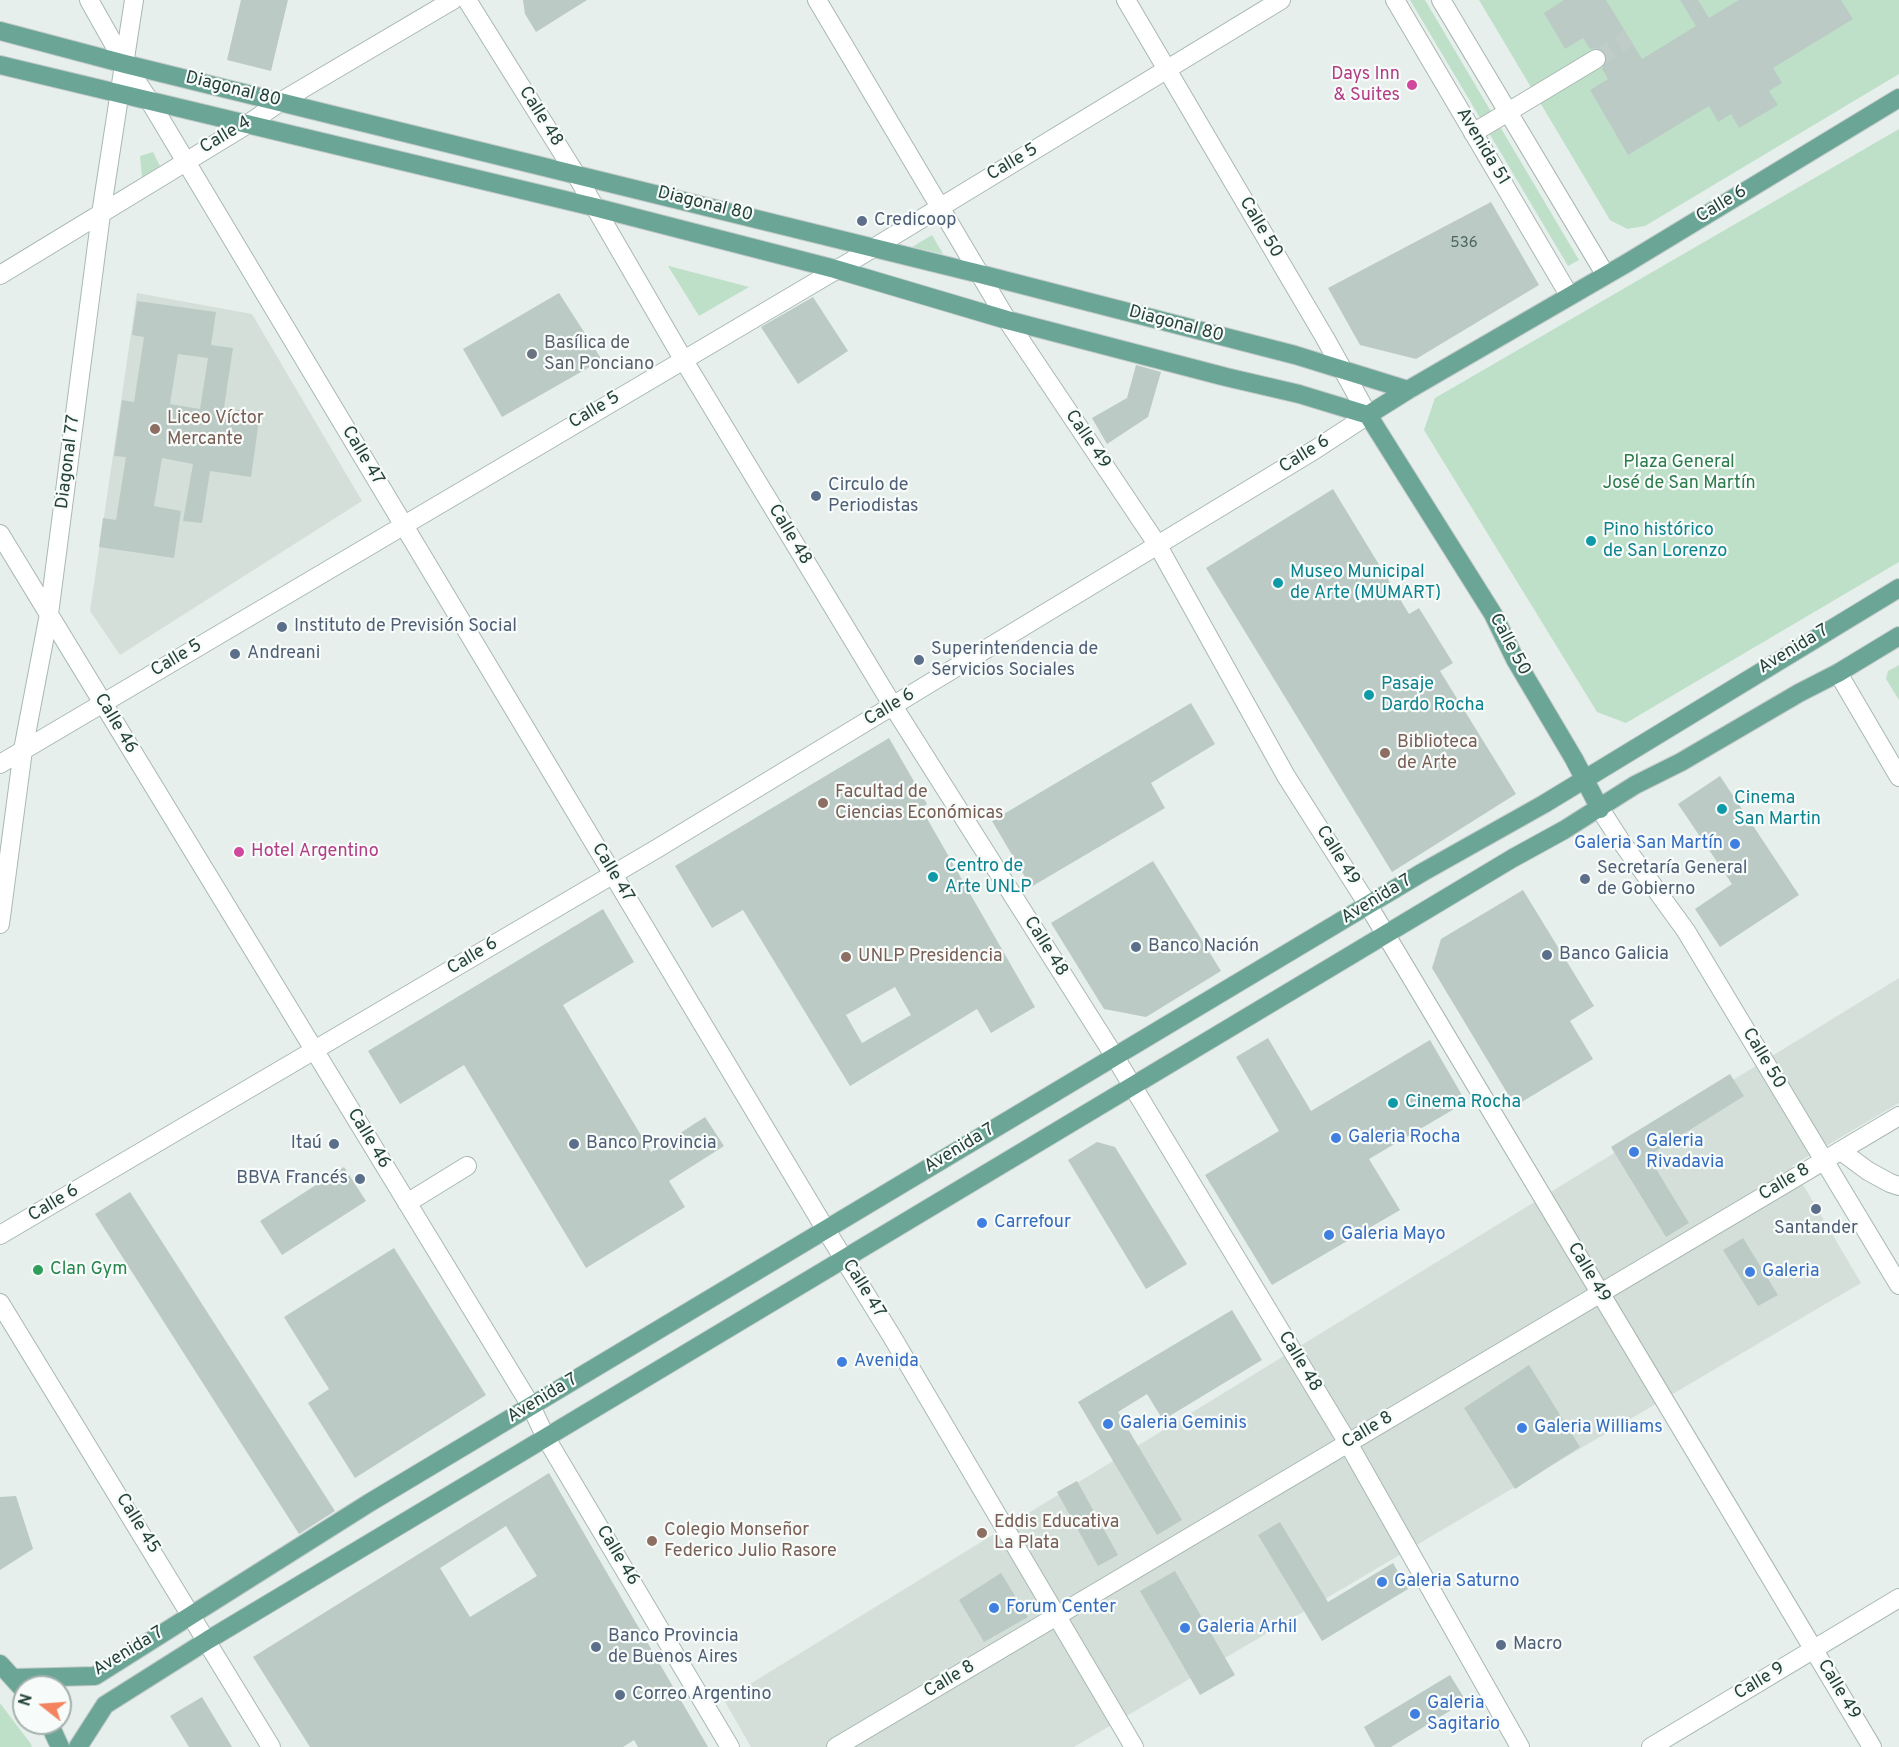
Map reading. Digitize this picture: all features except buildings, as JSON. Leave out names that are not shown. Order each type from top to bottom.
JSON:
[{"type":"main road","name":"Diagonal 80","points":[[0,31],[125,64],[980,274],[1283,352],[1408,390]]},
{"type":"main road","name":"Diagonal 80","points":[[0,65],[594,207],[835,269],[1008,320],[1299,394],[1368,415]]},
{"type":"main road","name":"Calle 6","points":[[1368,415],[1627,263],[1899,98]]},
{"type":"main road","name":"Calle 50","points":[[1368,415],[1493,614],[1516,661],[1600,809]]},
{"type":"main road","name":"Avenida 7","points":[[72,1678],[95,1676],[324,1530],[1368,905],[1585,779],[1899,588]]},
{"type":"main road","name":"Avenida 7","points":[[78,1747],[105,1705],[208,1640],[1386,934],[1600,809],[1635,785],[1681,762],[1899,636]]},
{"type":"main road","points":[[0,1664],[12,1677]]},
{"type":"street","name":"Calle 47","points":[[89,0],[125,64],[149,100],[891,1335],[1134,1747]]},
{"type":"street","name":"Diagonal 77","points":[[0,924],[23,750],[49,614],[101,214],[134,0]]},
{"type":"street","name":"Calle 4","points":[[0,275],[248,124],[280,102],[453,0]]},
{"type":"street","name":"Calle 48","points":[[467,0],[575,173],[683,359],[893,706],[1115,1057],[1348,1443],[1520,1747]]},
{"type":"street","name":"Calle 49","points":[[816,0],[1008,320],[1157,544],[1286,776],[1386,934],[1872,1747]]},
{"type":"street","name":"Calle 50","points":[[1126,0],[1368,415]]},
{"type":"street","name":"Calle 5","points":[[0,764],[874,247],[1281,0]]},
{"type":"street","name":"Avenida 51","points":[[1395,0],[1569,295]]},
{"type":"street","points":[[1441,0],[1605,274]]},
{"type":"street","points":[[1473,133],[1596,58]]},
{"type":"street","name":"Calle 6","points":[[0,1235],[613,874],[1316,449],[1368,415]]},
{"type":"street","name":"Calle 46","points":[[0,534],[531,1406],[546,1438],[730,1747]]},
{"type":"street","points":[[1838,673],[1899,777]]},
{"type":"street","name":"Calle 50","points":[[1600,809],[1686,931],[1899,1286]]},
{"type":"street","name":"Calle 8","points":[[836,1747],[1899,1116]]},
{"type":"street","points":[[1840,1151],[1869,1171],[1899,1186]]},
{"type":"street","points":[[407,1203],[467,1166]]},
{"type":"street","name":"Calle 45","points":[[0,1303],[272,1747]]},
{"type":"street","name":"Calle 9","points":[[1651,1747],[1899,1598]]},
{"type":"shaded area","points":[[137,293],[252,314],[362,501],[120,655],[90,611]]},
{"type":"shaded area","points":[[1899,978],[1899,1103],[1792,1166],[1861,1283],[1074,1747],[751,1747],[724,1700]]},
{"type":"green space","points":[[1410,0],[1425,0],[1579,260],[1568,266]]},
{"type":"green space","points":[[1479,0],[1899,0],[1899,74],[1645,226],[1627,229],[1610,220]]},
{"type":"green space","name":"Plaza General José de San Martín","points":[[1899,129],[1899,562],[1626,723],[1597,712],[1424,430],[1435,398]]},
{"type":"green space","points":[[153,152],[160,166],[142,177],[140,156]]},
{"type":"green space","points":[[932,235],[943,254],[912,247]]},
{"type":"green space","points":[[669,266],[749,287],[699,316]]},
{"type":"green space","points":[[1899,665],[1899,700],[1886,679],[1888,671]]},
{"type":"green space","points":[[0,1703],[12,1719],[12,1735],[24,1735],[32,1747],[0,1747]]},
{"type":"tunnel","points":[[1596,59],[1629,38]]},
{"type":"place","name":"Days Inn & Suites","points":[[1412,85]]},
{"type":"place","name":"Credicoop","points":[[862,221]]},
{"type":"place","name":"Basílica de San Ponciano","points":[[532,354]]},
{"type":"place","name":"Liceo Víctor Mercante","points":[[155,429]]},
{"type":"place","name":"Circulo de Periodistas","points":[[816,496]]},
{"type":"place","name":"Pino histórico de San Lorenzo","points":[[1591,541]]},
{"type":"place","name":"Museo Municipal de Arte (MUMART)","points":[[1278,583]]},
{"type":"place","name":"Instituto de Previsión Social","points":[[282,627]]},
{"type":"place","name":"Andreani","points":[[235,654]]},
{"type":"place","name":"Superintendencia de Servicios Sociales","points":[[919,660]]},
{"type":"place","name":"Pasaje Dardo Rocha","points":[[1369,695]]},
{"type":"place","name":"Biblioteca de Arte","points":[[1385,753]]},
{"type":"place","name":"Facultad de Ciencias Económicas","points":[[823,803]]},
{"type":"place","name":"Cinema San Martin","points":[[1722,809]]},
{"type":"place","name":"Galeria San Martín","points":[[1735,844]]},
{"type":"place","name":"Hotel Argentino","points":[[239,852]]},
{"type":"place","name":"Centro de Arte UNLP","points":[[933,877]]},
{"type":"place","name":"Secretaría General de Gobierno","points":[[1585,879]]},
{"type":"place","name":"Banco Nación","points":[[1136,947]]},
{"type":"place","name":"Banco Galicia","points":[[1547,955]]},
{"type":"place","name":"UNLP Presidencia","points":[[846,957]]},
{"type":"place","name":"Cinema Rocha","points":[[1393,1103]]},
{"type":"place","name":"Galeria Rocha","points":[[1336,1138]]},
{"type":"place","name":"Itaú","points":[[334,1144]]},
{"type":"place","name":"Banco Provincia","points":[[574,1144]]},
{"type":"place","name":"Galeria Rivadavia","points":[[1634,1152]]},
{"type":"place","name":"BBVA Francés","points":[[360,1179]]},
{"type":"place","name":"Santander","points":[[1816,1209]]},
{"type":"place","name":"Carrefour","points":[[982,1223]]},
{"type":"place","name":"Galeria Mayo","points":[[1329,1235]]},
{"type":"place","name":"Clan Gym","points":[[38,1270]]},
{"type":"place","name":"Galeria","points":[[1750,1272]]},
{"type":"place","name":"Avenida","points":[[842,1362]]},
{"type":"place","name":"Galeria Geminis","points":[[1108,1424]]},
{"type":"place","name":"Galeria Williams","points":[[1522,1428]]},
{"type":"place","name":"Eddis Educativa La Plata","points":[[982,1533]]},
{"type":"place","name":"Colegio Monseñor Federico Julio Rasore","points":[[652,1541]]},
{"type":"place","name":"Galeria Saturno","points":[[1382,1582]]},
{"type":"place","name":"Forum Center","points":[[994,1608]]},
{"type":"place","name":"Galeria Arhil","points":[[1185,1628]]},
{"type":"place","name":"Macro","points":[[1501,1645]]},
{"type":"place","name":"Banco Provincia de Buenos Aires","points":[[596,1647]]},
{"type":"place","name":"Correo Argentino","points":[[620,1695]]},
{"type":"place","name":"Galeria Sagitario","points":[[1415,1714]]}]
